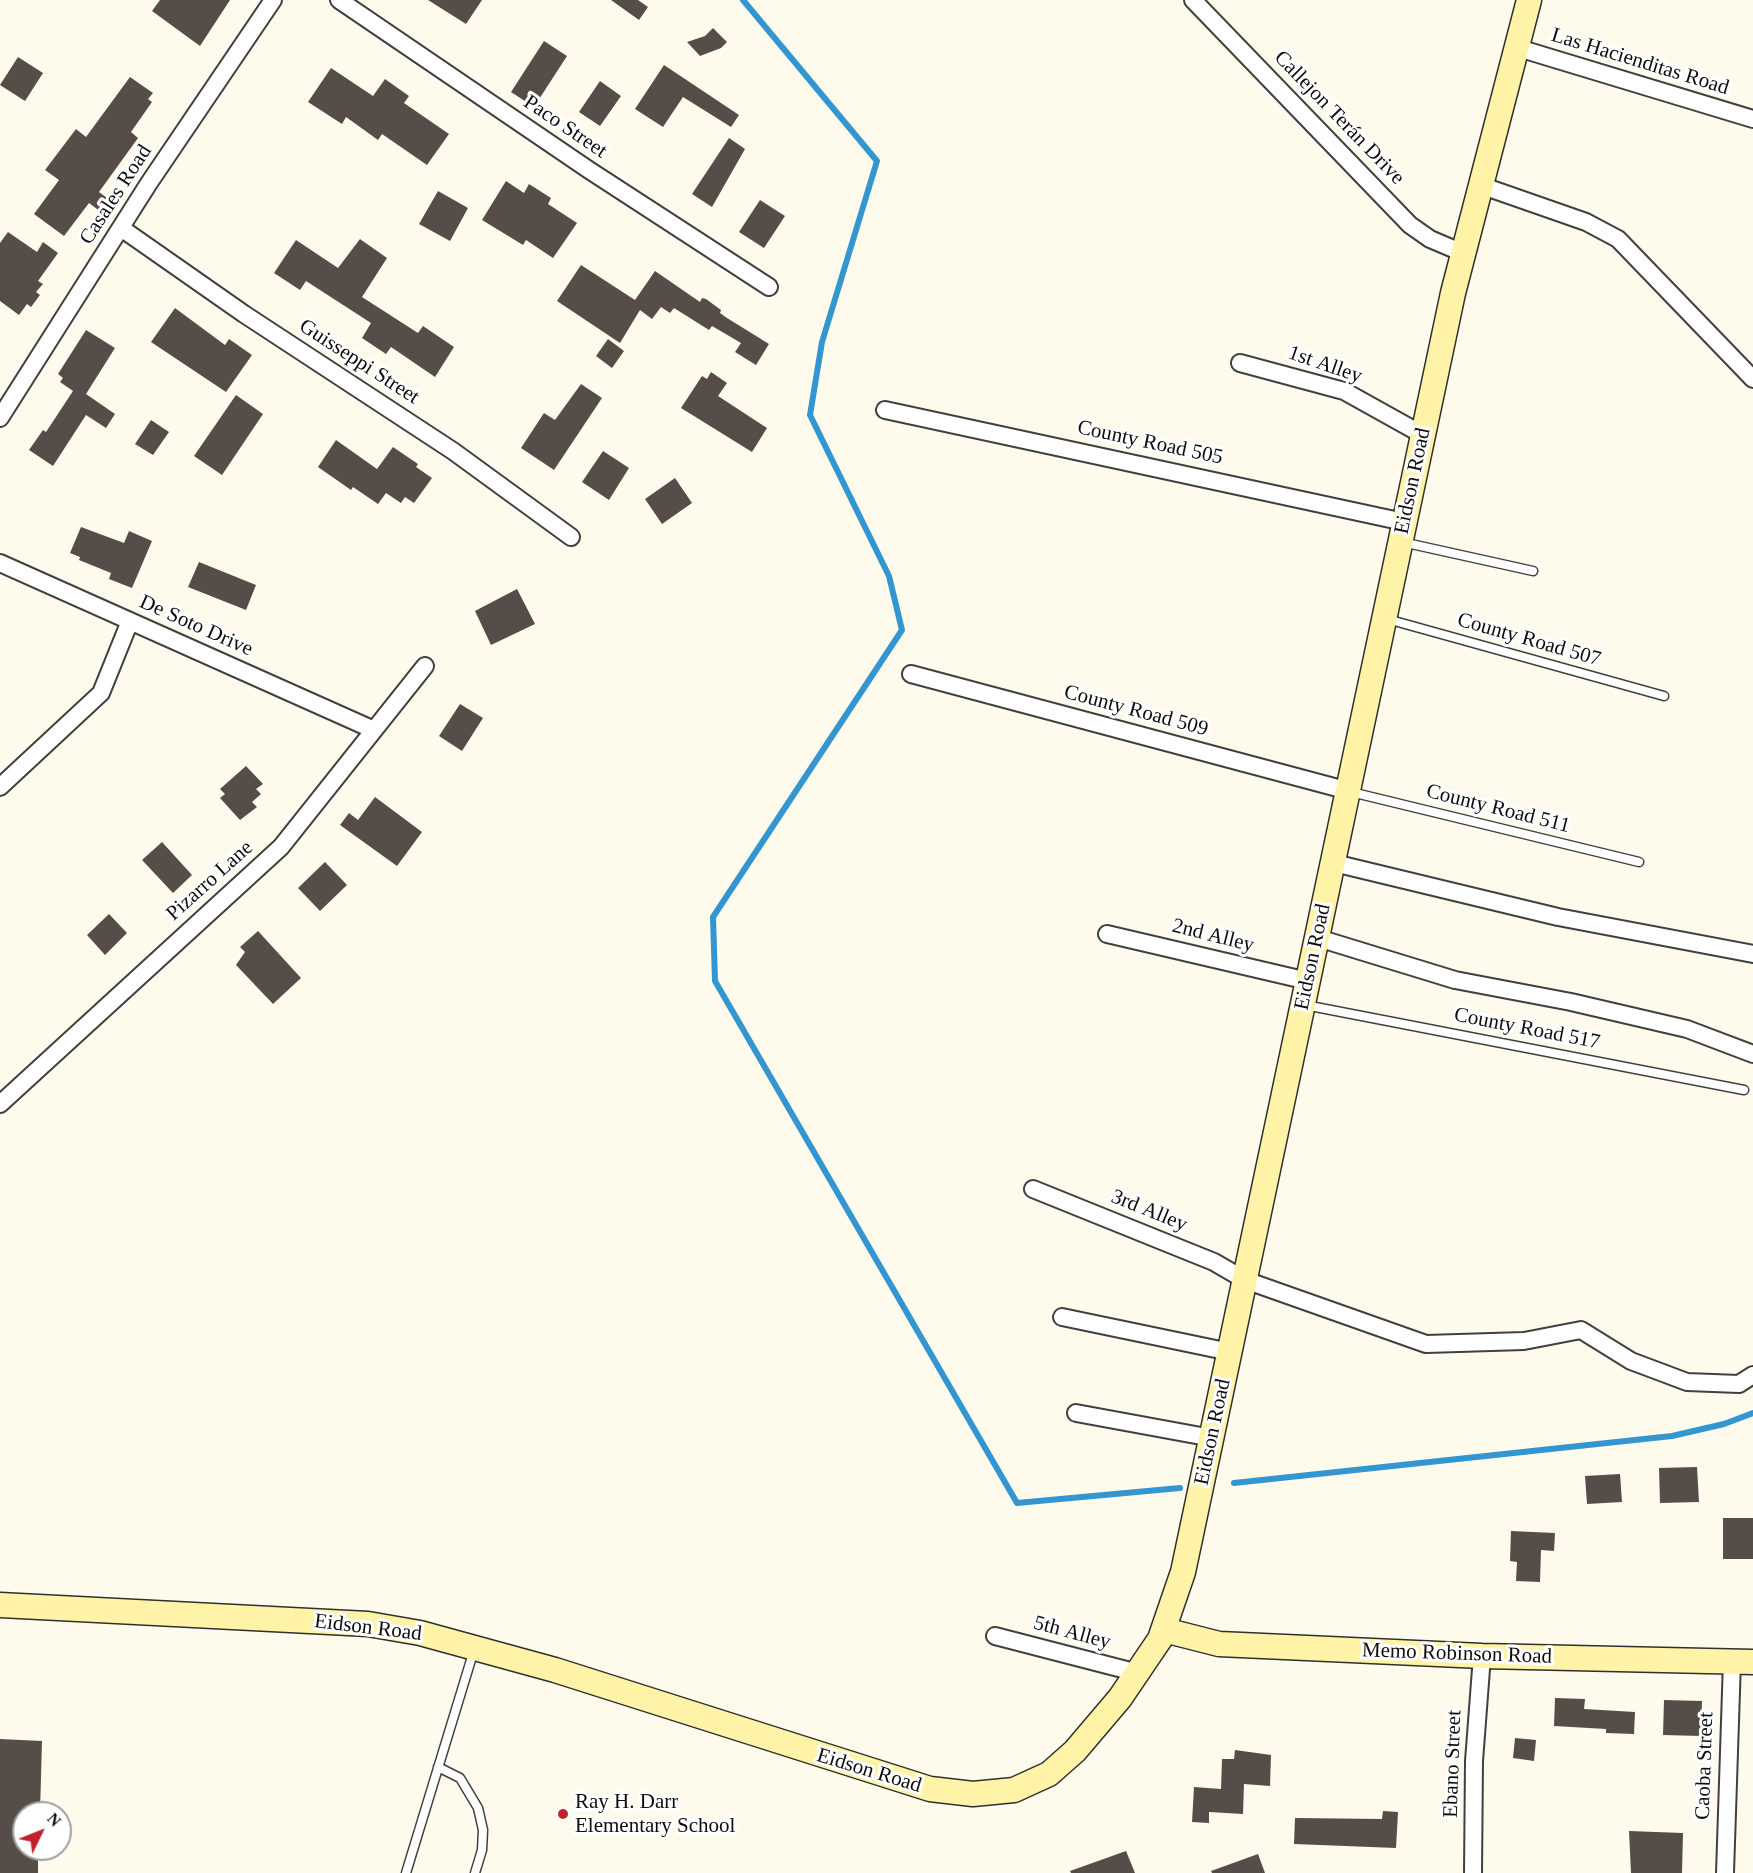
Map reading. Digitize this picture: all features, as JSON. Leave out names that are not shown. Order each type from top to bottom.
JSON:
[{"type":"street","name":"Casales Road","points":[[0,418],[121,228],[273,0]]},
{"type":"street","name":"Paco Street","points":[[339,0],[580,164],[769,287]]},
{"type":"street","name":"Callejon Terán Drive","points":[[1193,0],[1410,225],[1430,239],[1463,253]]},
{"type":"street","name":"Eidson Road","points":[[0,1605],[368,1624],[420,1633],[555,1670],[909,1784],[974,1794],[1014,1790],[1048,1774],[1075,1751],[1138,1673],[1164,1630],[1183,1572],[1463,253],[1529,0]]},
{"type":"street","name":"Las Hacienditas Road","points":[[1515,47],[1753,119]]},
{"type":"street","points":[[1480,185],[1586,222],[1618,239],[1753,379]]},
{"type":"street","name":"Guisseppi Street","points":[[121,228],[244,314],[453,451],[571,537]]},
{"type":"street","name":"1st Alley","points":[[1240,363],[1344,392],[1423,435]]},
{"type":"street","name":"County Road 505","points":[[885,410],[1402,532]]},
{"type":"street","name":"De Soto Drive","points":[[0,563],[374,730]]},
{"type":"street","points":[[0,787],[101,693],[130,621]]},
{"type":"street","name":"Pizarro Lane","points":[[1,1100],[281,848],[425,666]]},
{"type":"street","name":"County Road 509","points":[[911,674],[1349,791]]},
{"type":"street","points":[[1334,863],[1558,917],[1753,954]]},
{"type":"street","name":"2nd Alley","points":[[1107,934],[1306,993]]},
{"type":"street","points":[[1318,938],[1455,980],[1571,1002],[1687,1029],[1753,1054]]},
{"type":"street","name":"3rd Alley","points":[[1033,1189],[1214,1262],[1245,1280],[1426,1344],[1524,1341],[1581,1330],[1630,1361],[1687,1382],[1739,1384],[1753,1375]]},
{"type":"street","points":[[1062,1317],[1230,1352]]},
{"type":"street","points":[[1076,1413],[1212,1438]]},
{"type":"street","name":"Memo Robinson Road","points":[[1164,1630],[1219,1644],[1482,1656],[1743,1661]]},
{"type":"street","name":"5th Alley","points":[[995,1636],[1138,1673]]},
{"type":"street","name":"Ebano Street","points":[[1473,1873],[1474,1761],[1482,1656]]},
{"type":"street","name":"Caoba Street","points":[[1725,1873],[1743,1661]]},
{"type":"lane","points":[[1402,532],[1533,571]]},
{"type":"lane","name":"County Road 507","points":[[1385,619],[1664,696]]},
{"type":"lane","name":"County Road 511","points":[[1349,791],[1639,862]]},
{"type":"lane","name":"County Road 517","points":[[1306,993],[1744,1090]]},
{"type":"lane","points":[[406,1873],[474,1649]]},
{"type":"lane","points":[[438,1767],[460,1778],[478,1808],[483,1830],[482,1850],[475,1873]]},
{"type":"building","points":[[160,0],[230,0],[200,46],[152,11]]},
{"type":"building","points":[[428,0],[482,0],[466,24]]},
{"type":"building","points":[[611,0],[638,0],[648,7],[639,20]]},
{"type":"building","points":[[713,28],[727,42],[721,48],[700,56],[687,42],[705,36]]},
{"type":"building","points":[[544,41],[567,56],[534,107],[511,92]]},
{"type":"building","points":[[18,57],[43,73],[25,101],[0,85]]},
{"type":"building","points":[[664,65],[739,115],[731,127],[683,97],[663,127],[635,109]]},
{"type":"building","points":[[331,68],[373,96],[385,79],[409,96],[404,103],[449,134],[427,165],[382,134],[378,140],[346,117],[342,124],[308,102]]},
{"type":"building","points":[[130,77],[153,93],[148,99],[152,102],[131,132],[138,138],[99,192],[114,203],[105,215],[89,203],[64,236],[34,214],[59,180],[45,170],[76,129],[86,137]]},
{"type":"building","points":[[600,81],[621,96],[600,126],[579,112]]},
{"type":"building","points":[[729,138],[745,149],[712,207],[692,194]]},
{"type":"building","points":[[506,181],[524,193],[529,184],[551,198],[548,204],[577,223],[553,258],[526,240],[523,245],[482,220]]},
{"type":"building","points":[[438,191],[468,208],[450,241],[419,224]]},
{"type":"building","points":[[760,200],[785,216],[764,248],[739,232]]},
{"type":"building","points":[[8,232],[37,252],[43,242],[58,253],[38,281],[43,284],[36,292],[40,295],[31,307],[27,304],[19,315],[0,301],[0,243]]},
{"type":"building","points":[[360,239],[387,258],[362,297],[418,333],[423,326],[454,347],[435,377],[391,347],[386,354],[362,338],[371,323],[306,281],[300,290],[274,273],[296,240],[338,268]]},
{"type":"building","points":[[581,265],[635,300],[655,271],[700,302],[702,298],[706,299],[721,310],[720,313],[727,318],[769,344],[756,365],[735,352],[741,343],[712,326],[709,330],[674,308],[670,313],[661,307],[652,319],[640,310],[620,343],[557,301]]},
{"type":"building","points":[[175,308],[225,345],[229,339],[252,355],[226,392],[151,342]]},
{"type":"building","points":[[86,330],[115,348],[86,394],[115,414],[106,428],[86,415],[53,466],[29,450],[43,430],[46,432],[73,391],[60,382],[63,378],[58,374]]},
{"type":"building","points":[[608,339],[624,351],[612,368],[596,356]]},
{"type":"building","points":[[711,372],[727,383],[718,396],[767,428],[752,452],[681,408],[702,376],[707,379]]},
{"type":"building","points":[[581,384],[602,398],[554,470],[521,448],[544,413],[555,420]]},
{"type":"building","points":[[236,395],[263,414],[222,475],[194,456]]},
{"type":"building","points":[[151,420],[169,432],[153,455],[135,444]]},
{"type":"building","points":[[336,440],[377,469],[393,447],[418,464],[416,467],[432,478],[414,503],[405,497],[401,503],[386,493],[378,504],[353,487],[351,490],[318,467]]},
{"type":"building","points":[[603,451],[629,468],[609,500],[582,482]]},
{"type":"building","points":[[675,478],[692,503],[662,524],[645,499]]},
{"type":"building","points":[[81,527],[124,543],[129,531],[152,541],[132,588],[109,579],[111,573],[79,560],[80,557],[70,553]]},
{"type":"building","points":[[199,562],[256,585],[246,610],[188,587]]},
{"type":"building","points":[[517,589],[535,624],[491,645],[475,611]]},
{"type":"building","points":[[460,704],[483,718],[462,751],[439,736]]},
{"type":"building","points":[[246,766],[263,784],[256,789],[261,794],[252,802],[257,807],[240,820],[220,798],[225,794],[220,789]]},
{"type":"building","points":[[375,797],[422,832],[397,866],[340,825],[349,813],[358,820]]},
{"type":"building","points":[[162,842],[192,875],[173,893],[142,860]]},
{"type":"building","points":[[325,862],[347,885],[320,911],[298,888]]},
{"type":"building","points":[[109,914],[127,933],[105,955],[87,935]]},
{"type":"building","points":[[258,931],[301,978],[273,1004],[236,965],[245,952],[240,947]]},
{"type":"building","points":[[1697,1467],[1699,1502],[1660,1503],[1659,1468]]},
{"type":"building","points":[[1620,1474],[1622,1502],[1587,1504],[1585,1476]]},
{"type":"building","points":[[1723,1518],[1753,1518],[1753,1559],[1723,1559]]},
{"type":"building","points":[[1511,1531],[1555,1533],[1554,1551],[1541,1550],[1540,1582],[1516,1581],[1517,1562],[1510,1561]]},
{"type":"building","points":[[1555,1698],[1585,1699],[1584,1709],[1635,1712],[1634,1734],[1606,1733],[1606,1729],[1554,1726]]},
{"type":"building","points":[[1664,1700],[1702,1701],[1701,1736],[1663,1735]]},
{"type":"building","points":[[1515,1738],[1536,1740],[1534,1761],[1513,1758]]},
{"type":"building","points":[[0,1739],[42,1741],[40,1801],[12,1801],[12,1861],[38,1861],[38,1873],[0,1873]]},
{"type":"building","points":[[1235,1750],[1271,1755],[1270,1786],[1244,1784],[1243,1814],[1209,1812],[1209,1823],[1192,1822],[1194,1787],[1221,1789],[1222,1759],[1234,1759]]},
{"type":"building","points":[[1383,1811],[1398,1812],[1396,1848],[1294,1844],[1295,1818],[1382,1819]]},
{"type":"building","points":[[1629,1831],[1683,1833],[1682,1873],[1631,1873]]},
{"type":"building","points":[[1126,1851],[1135,1873],[1071,1873],[1070,1871]]},
{"type":"building","points":[[1258,1854],[1265,1873],[1212,1873],[1211,1871]]},
{"type":"waterway","points":[[743,0],[877,161],[822,342],[810,415],[889,576],[902,630],[713,917],[715,981],[1017,1503],[1180,1488]]},
{"type":"waterway","points":[[1234,1483],[1672,1436],[1724,1424],[1753,1413]]},
{"type":"place","name":"Ray H. Darr Elementary School","points":[[563,1814]]}]
